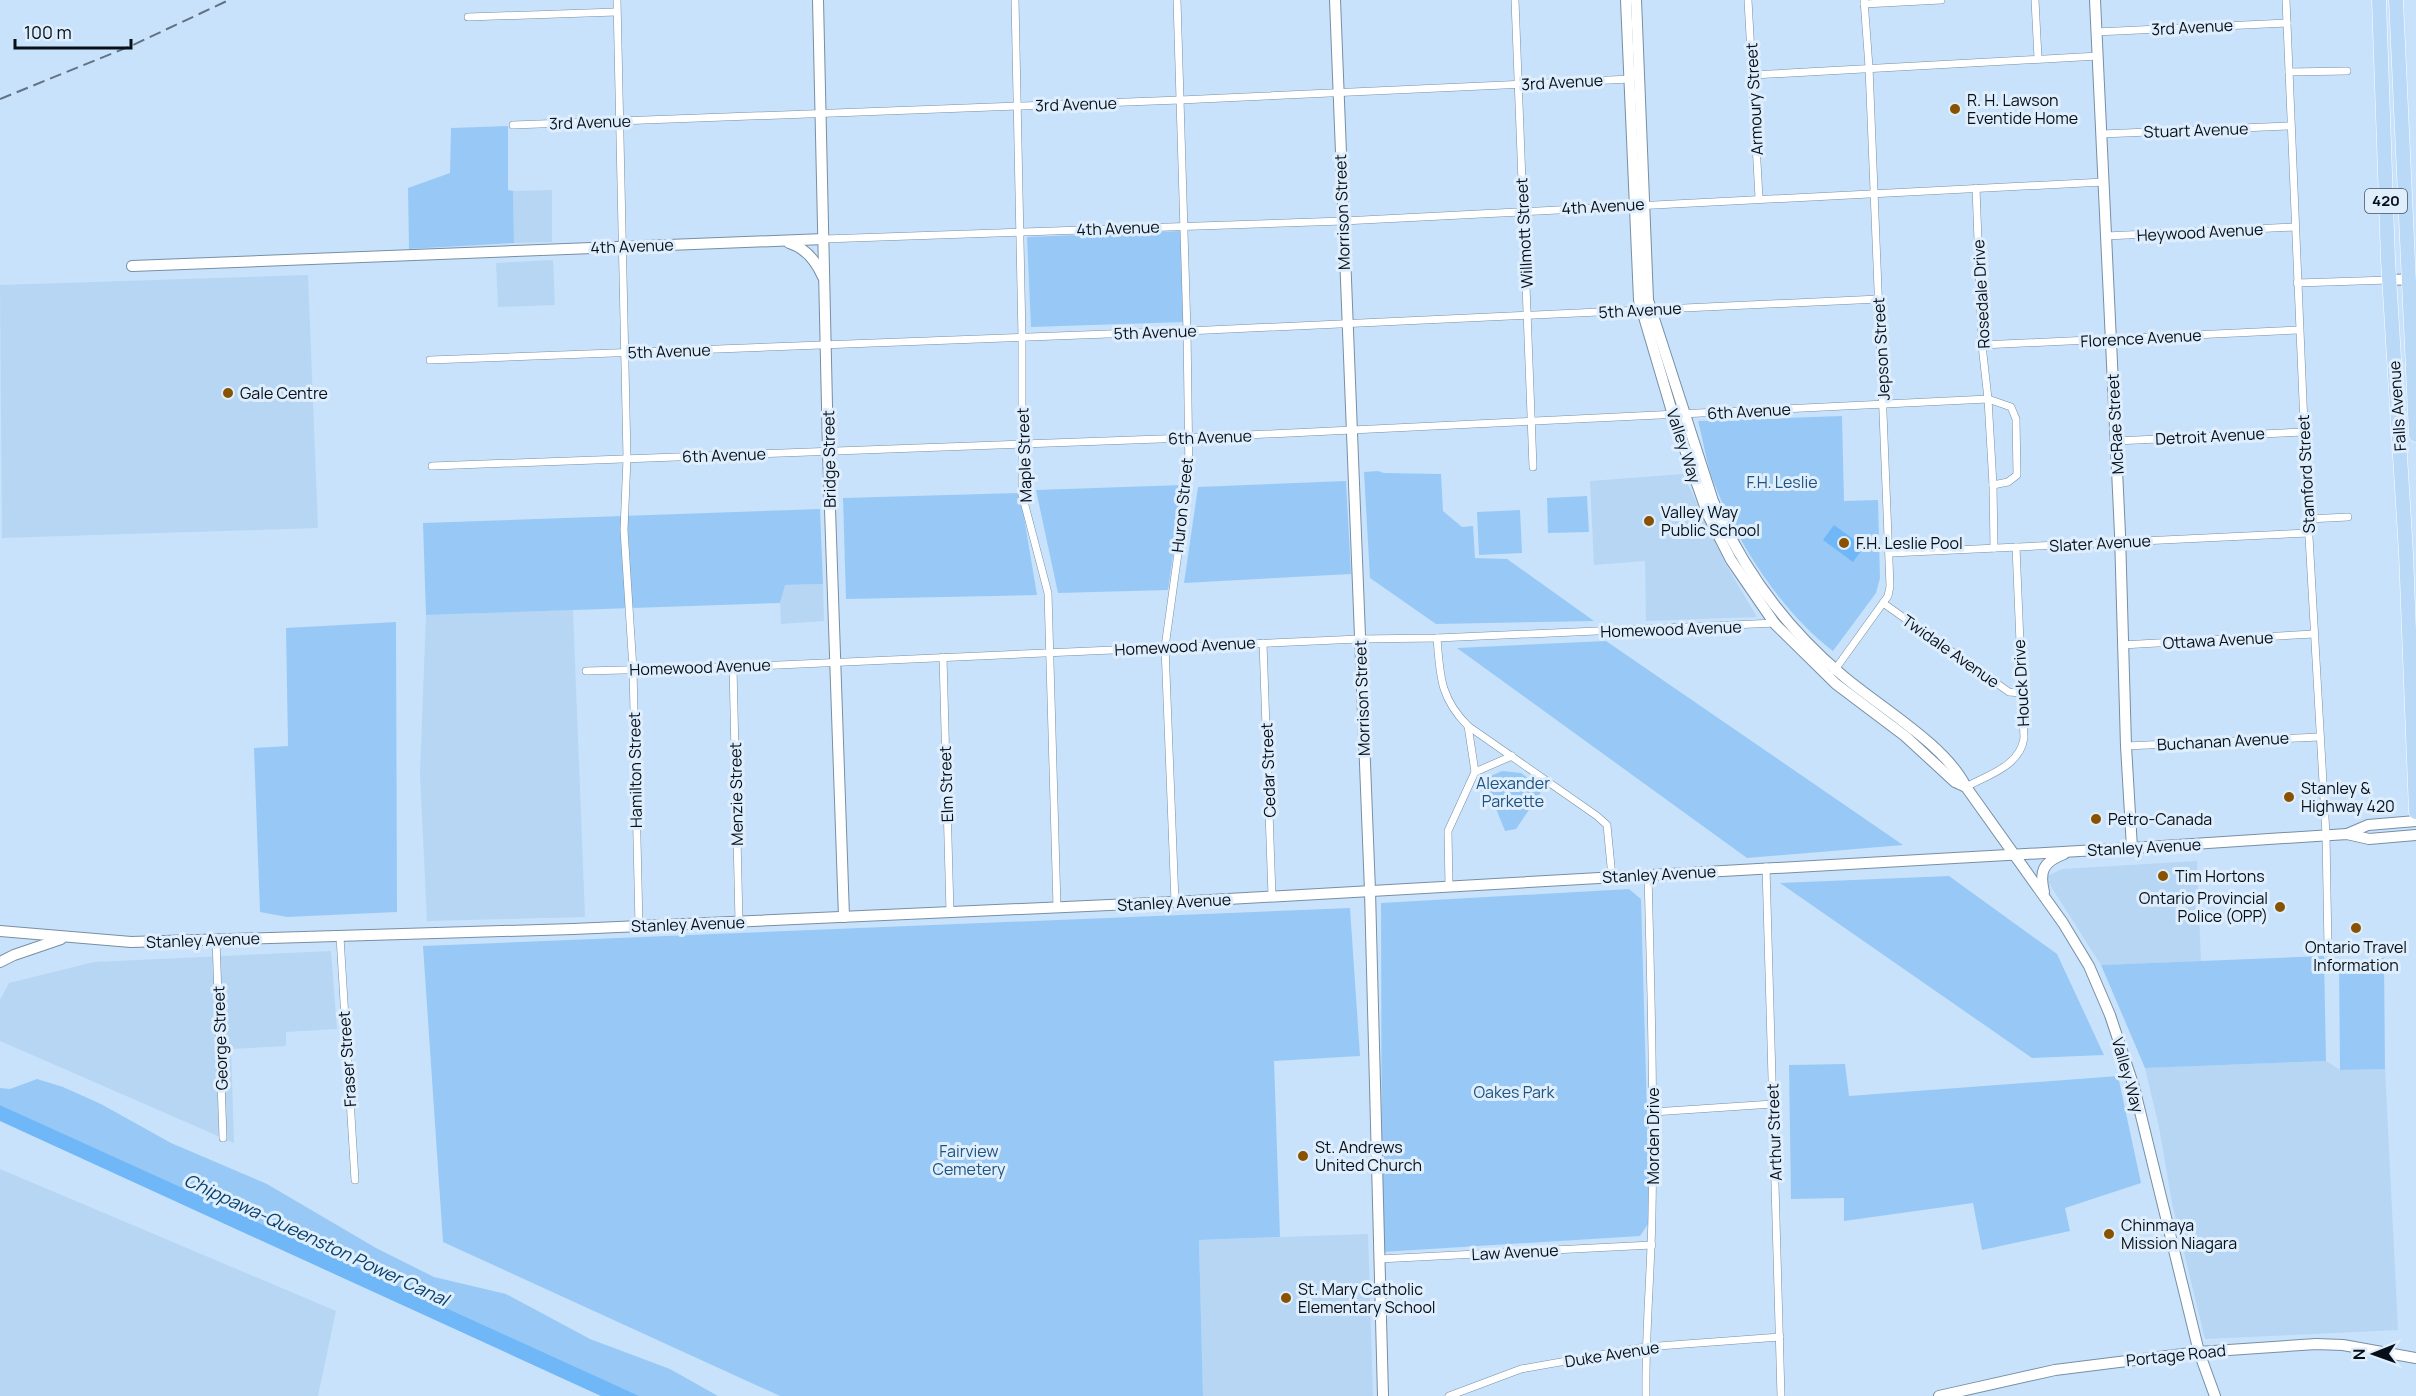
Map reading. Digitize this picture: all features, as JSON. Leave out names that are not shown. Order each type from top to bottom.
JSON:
[{"type":"highway","name":"Falls Avenue","points":[[2379,0],[2389,280],[2402,492],[2416,812]]},
{"type":"highway","name":"Falls Avenue","points":[[2396,0],[2413,279],[2416,435]]},
{"type":"highway","points":[[2402,492],[2412,567],[2416,629]]},
{"type":"street","points":[[617,0],[627,458]]},
{"type":"street","name":"Bridge Street","points":[[818,0],[828,451],[844,917]]},
{"type":"street","name":"Maple Street","points":[[1015,0],[1022,337],[1022,494],[1048,593],[1057,907]]},
{"type":"street","name":"Huron Street","points":[[1175,902],[1165,647],[1189,474],[1178,0]]},
{"type":"street","name":"Morrison Street","points":[[1335,0],[1370,891],[1383,1396]]},
{"type":"street","name":"Willmott Street","points":[[1515,0],[1533,467]]},
{"type":"street","name":"Valley Way","points":[[1626,0],[1634,79],[1639,204],[1637,286],[1678,414],[1694,478],[1731,560],[1778,621],[1832,673],[1922,750],[1955,782],[1966,787],[2063,923],[2089,966],[2110,1015],[2127,1064],[2199,1352],[2215,1396]]},
{"type":"street","name":"Valley Way","points":[[1634,79],[1636,0]]},
{"type":"street","name":"Armoury Street","points":[[1748,0],[1759,198]]},
{"type":"street","points":[[1864,2],[1941,0]]},
{"type":"street","points":[[2035,0],[2038,58]]},
{"type":"street","name":"McRae Street","points":[[2095,0],[2132,848]]},
{"type":"street","name":"Stamford Street","points":[[2286,0],[2294,228],[2326,836],[2328,949]]},
{"type":"street","name":"Jepson Street","points":[[1832,673],[1888,596],[1890,586],[1891,553],[1869,67],[1864,2]]},
{"type":"street","points":[[468,17],[616,12]]},
{"type":"street","name":"3rd Avenue","points":[[2096,32],[2287,23]]},
{"type":"street","points":[[1753,75],[2098,56]]},
{"type":"street","points":[[2289,72],[2347,71]]},
{"type":"street","name":"3rd Avenue","points":[[513,125],[1180,100],[1634,79]]},
{"type":"street","name":"Stuart Avenue","points":[[2102,134],[2290,126]]},
{"type":"street","name":"4th Avenue","points":[[132,266],[1342,220],[2104,182]]},
{"type":"street","name":"Rosedale Drive","points":[[1976,188],[1982,345],[1993,485],[1994,548]]},
{"type":"street","name":"Heywood Avenue","points":[[2106,236],[2294,228]]},
{"type":"street","points":[[780,241],[798,245],[810,255],[825,284]]},
{"type":"street","points":[[2297,284],[2413,279]]},
{"type":"street","name":"5th Avenue","points":[[430,360],[1187,331],[1879,299]]},
{"type":"street","name":"Florence Avenue","points":[[1982,345],[2299,330]]},
{"type":"street","points":[[1988,399],[2011,407],[2016,419],[2017,475],[2008,482],[1993,485]]},
{"type":"street","name":"6th Avenue","points":[[432,466],[1187,438],[1988,399]]},
{"type":"street","name":"Detroit Avenue","points":[[2116,441],[2304,432]]},
{"type":"street","name":"Hamilton Street","points":[[627,458],[624,530],[633,669],[639,925]]},
{"type":"street","points":[[2308,519],[2348,517]]},
{"type":"street","name":"Slater Avenue","points":[[1891,553],[2309,533]]},
{"type":"street","name":"Houck Drive","points":[[1966,787],[2016,759],[2022,748],[2024,738],[2016,547]]},
{"type":"street","name":"Twidale Avenue","points":[[1883,603],[2009,692],[2022,693]]},
{"type":"street","name":"Homewood Avenue","points":[[586,671],[733,667],[1359,639],[1437,638],[1778,621]]},
{"type":"street","name":"Ottawa Avenue","points":[[2122,645],[2314,634]]},
{"type":"street","points":[[1437,638],[1441,683],[1446,699],[1455,713],[1468,726],[1607,825],[1612,877]]},
{"type":"street","name":"Cedar Street","points":[[1263,643],[1272,896]]},
{"type":"street","name":"Elm Street","points":[[943,657],[950,912]]},
{"type":"street","name":"Menzie Street","points":[[733,667],[739,921]]},
{"type":"street","points":[[1449,886],[1448,831],[1475,772],[1468,726]]},
{"type":"street","name":"Buchanan Avenue","points":[[2126,746],[2320,736]]},
{"type":"street","points":[[1475,772],[1512,756]]},
{"type":"street","name":"Stanley Avenue","points":[[0,931],[131,942],[340,937],[1175,902],[2326,836],[2347,834],[2368,825],[2416,821]]},
{"type":"street","name":"Stanley Avenue","points":[[2347,834],[2368,839],[2416,835]]},
{"type":"street","points":[[2045,899],[2042,883],[2044,868],[2055,857],[2074,851]]},
{"type":"street","name":"Arthur Street","points":[[1766,867],[1781,1396]]},
{"type":"street","name":"Morden Drive","points":[[1646,1396],[1645,1347],[1652,1245],[1653,1112],[1648,875]]},
{"type":"street","points":[[0,962],[21,952],[67,937]]},
{"type":"street","name":"Fraser Street","points":[[340,937],[355,1180]]},
{"type":"street","name":"George Street","points":[[216,939],[223,1138]]},
{"type":"street","points":[[1653,1112],[1773,1104]]},
{"type":"street","name":"Law Avenue","points":[[1379,1259],[1652,1245]]},
{"type":"street","name":"Duke Avenue","points":[[1449,1396],[1521,1369],[1645,1347],[1780,1337]]},
{"type":"street","name":"Portage Road","points":[[1939,1396],[2055,1370],[2199,1352],[2316,1344],[2416,1358]]},
{"type":"shaded area","points":[[552,190],[552,242],[514,243],[513,191]]},
{"type":"shaded area","points":[[553,260],[555,305],[498,307],[496,263]]},
{"type":"shaded area","points":[[308,275],[318,528],[2,538],[0,285]]},
{"type":"shaded area","name":"Valley Way Public School","points":[[1683,474],[1725,563],[1757,617],[1646,621],[1645,561],[1594,565],[1590,481]]},
{"type":"shaded area","name":"F.H. Leslie Pool","points":[[1834,525],[1864,547],[1853,562],[1823,540]]},
{"type":"shaded area","points":[[823,584],[824,621],[781,624],[780,603],[784,585]]},
{"type":"shaded area","points":[[573,610],[585,917],[427,921],[420,774],[426,615]]},
{"type":"shaded area","points":[[2197,861],[2201,961],[2101,965],[2045,877],[2062,869]]},
{"type":"shaded area","points":[[331,951],[337,1029],[286,1032],[286,1046],[231,1049],[234,1143],[0,1041],[0,1000],[9,983],[94,962]]},
{"type":"shaded area","points":[[2326,1061],[2340,1070],[2385,1069],[2398,1330],[2205,1339],[2172,1203],[2159,1127],[2145,1068]]},
{"type":"shaded area","name":"Chippawa-Queenston Power Canal","points":[[0,1105],[639,1396],[601,1396],[0,1121]]},
{"type":"shaded area","points":[[0,1169],[336,1311],[318,1396],[0,1396]]},
{"type":"shaded area","name":"St. Mary Catholic Elementary School","points":[[1368,1234],[1373,1396],[1203,1396],[1199,1240]]},
{"type":"green space","points":[[508,126],[508,190],[513,191],[514,243],[409,249],[408,188],[450,173],[451,128]]},
{"type":"green space","points":[[1181,231],[1184,322],[1031,327],[1027,237]]},
{"type":"green space","name":"F.H. Leslie","points":[[1842,416],[1844,501],[1878,500],[1880,578],[1876,593],[1833,651],[1814,635],[1780,598],[1737,533],[1713,480],[1698,421]]},
{"type":"green space","points":[[1364,472],[1441,474],[1443,511],[1462,527],[1473,526],[1475,558],[1507,559],[1594,621],[1436,624],[1370,578]]},
{"type":"green space","points":[[1346,481],[1351,574],[1184,583],[1198,487]]},
{"type":"green space","points":[[1183,485],[1168,590],[1058,593],[1036,490]]},
{"type":"green space","points":[[1020,493],[1037,595],[846,599],[843,498]]},
{"type":"green space","points":[[1587,496],[1589,532],[1548,533],[1547,498]]},
{"type":"green space","points":[[820,509],[823,584],[785,585],[780,603],[426,615],[423,523]]},
{"type":"green space","points":[[1520,510],[1522,553],[1479,555],[1477,512]]},
{"type":"green space","points":[[396,622],[397,912],[287,917],[260,912],[254,748],[288,746],[286,628]]},
{"type":"green space","points":[[1606,641],[1903,845],[1747,858],[1457,648]]},
{"type":"green space","name":"Alexander Parkette","points":[[1502,771],[1521,773],[1543,789],[1516,829],[1505,831],[1484,779]]},
{"type":"green space","points":[[1949,876],[2057,954],[2104,1055],[2032,1058],[1780,883]]},
{"type":"green space","name":"Oakes Park","points":[[1629,889],[1641,899],[1650,1221],[1640,1236],[1382,1252],[1381,903]]},
{"type":"green space","name":"Fairview Cemetery","points":[[1350,908],[1360,1056],[1274,1061],[1280,1237],[1199,1240],[1203,1396],[780,1396],[443,1242],[423,946]]},
{"type":"green space","points":[[2324,956],[2326,1061],[2145,1068],[2101,965]]},
{"type":"green space","points":[[2384,958],[2385,1069],[2340,1070],[2339,964]]},
{"type":"green space","points":[[1845,1064],[1849,1096],[2118,1076],[2141,1183],[2065,1208],[2070,1231],[1982,1250],[1973,1203],[1844,1221],[1844,1198],[1791,1199],[1789,1065]]},
{"type":"green space","points":[[37,1079],[63,1087],[101,1104],[171,1143],[267,1184],[376,1248],[434,1277],[506,1294],[590,1339],[670,1369],[718,1396],[631,1396],[0,1105],[0,1088],[10,1089]]},
{"type":"railway","points":[[0,99],[133,45],[229,0]]},
{"type":"place","name":"R. H. Lawson Eventide Home","points":[[1955,109]]},
{"type":"place","name":"Gale Centre","points":[[228,393]]},
{"type":"place","name":"Valley Way Public School","points":[[1649,521]]},
{"type":"place","name":"F.H. Leslie Pool","points":[[1844,543]]},
{"type":"place","name":"Stanley & Highway 420","points":[[2289,797]]},
{"type":"place","name":"Petro-Canada","points":[[2096,819]]},
{"type":"place","name":"Tim Hortons","points":[[2163,876]]},
{"type":"place","name":"Ontario Provincial Police (OPP)","points":[[2280,907]]},
{"type":"place","name":"Ontario Travel Information","points":[[2356,928]]},
{"type":"place","name":"St. Andrews United Church","points":[[1303,1156]]},
{"type":"place","name":"Chinmaya Mission Niagara","points":[[2109,1234]]},
{"type":"place","name":"St. Mary Catholic Elementary School","points":[[1286,1298]]}]
